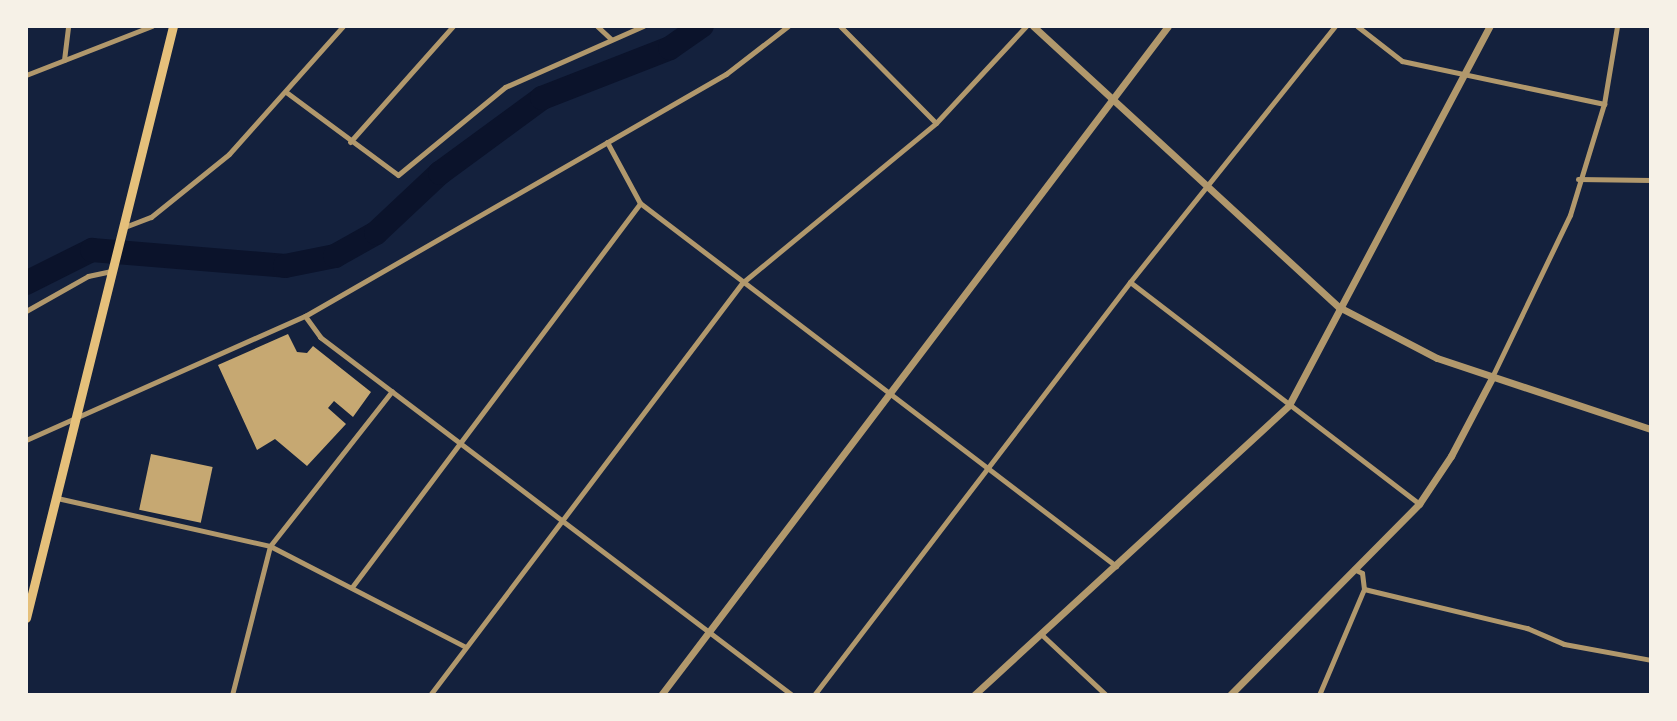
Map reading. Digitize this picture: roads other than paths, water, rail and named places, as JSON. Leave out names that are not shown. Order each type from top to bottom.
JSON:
[{"type":"highway","points":[[26,618],[173,26]]},
{"type":"street","points":[[64,61],[68,26]]},
{"type":"street","points":[[26,75],[152,26]]},
{"type":"street","points":[[122,230],[151,217],[229,154],[343,26]]},
{"type":"street","points":[[350,142],[453,26]]},
{"type":"street","points":[[597,26],[611,39]]},
{"type":"street","points":[[286,92],[398,175],[505,87],[643,26]]},
{"type":"street","points":[[26,440],[305,316],[726,74],[788,26]]},
{"type":"street","points":[[840,26],[936,123]]},
{"type":"street","points":[[430,695],[742,283],[936,123],[1026,26]]},
{"type":"street","points":[[1033,26],[1115,97],[1339,307],[1437,358],[1651,429]]},
{"type":"street","points":[[661,695],[1168,26]]},
{"type":"street","points":[[814,695],[1207,183],[1335,26]]},
{"type":"street","points":[[1357,26],[1402,61],[1604,104]]},
{"type":"street","points":[[974,695],[1289,405],[1490,26]]},
{"type":"street","points":[[1230,695],[1419,504],[1451,456],[1570,215],[1578,179],[1604,104],[1617,26]]},
{"type":"street","points":[[607,142],[640,203],[1116,566]]},
{"type":"street","points":[[1578,179],[1651,180]]},
{"type":"street","points":[[352,587],[640,203]]},
{"type":"street","points":[[26,311],[88,276],[112,269]]},
{"type":"street","points":[[1130,282],[1419,504]]},
{"type":"street","points":[[305,316],[320,337],[792,695]]},
{"type":"street","points":[[232,695],[270,546],[392,391]]},
{"type":"street","points":[[55,497],[270,546],[466,647]]},
{"type":"street","points":[[1319,695],[1364,589],[1362,573],[1353,569]]},
{"type":"street","points":[[1364,589],[1527,628],[1564,644],[1651,660]]},
{"type":"street","points":[[1041,634],[1106,695]]},
{"type":"waterway","points":[[26,283],[92,250],[285,266],[335,256],[376,233],[440,173],[542,98],[670,48],[702,26]]}]
